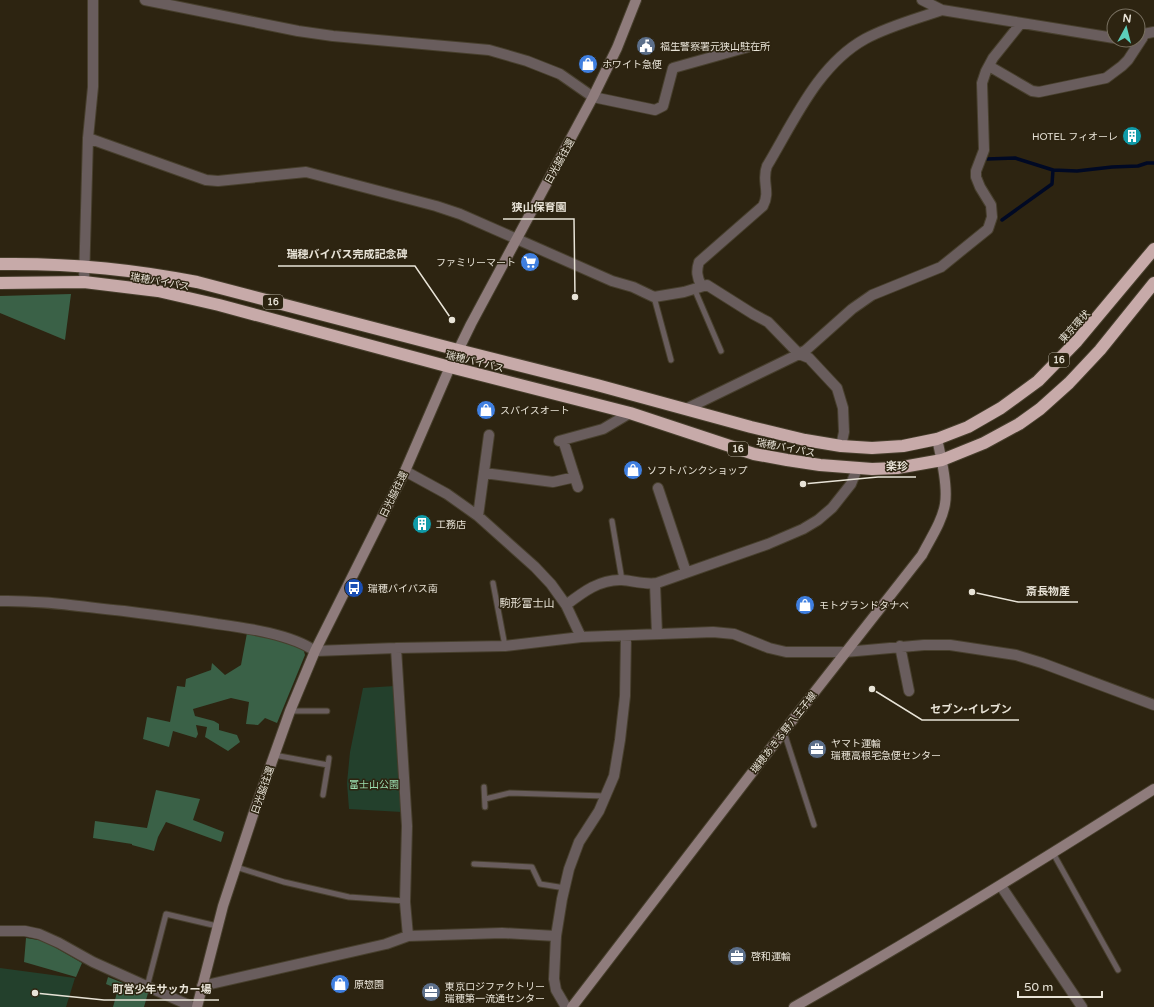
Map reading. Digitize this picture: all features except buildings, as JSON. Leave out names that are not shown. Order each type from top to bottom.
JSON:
[{"type":"highway","name":"東京環状","points":[[937,439],[968,427],[1001,408],[1038,381],[1077,341],[1154,249]]},
{"type":"highway","name":"瑞穂バイパス","points":[[0,264],[85,266],[156,274],[198,282],[805,440],[841,446],[872,448],[903,446],[937,439]]},
{"type":"highway","name":"瑞穂バイパス","points":[[0,283],[84,282],[158,291],[219,305],[450,367],[630,413],[754,454],[800,462],[857,469],[897,468],[942,460]]},
{"type":"highway","name":"16","points":[[942,460],[984,443],[1019,424],[1040,410],[1069,383],[1100,350],[1154,283]]},
{"type":"street","points":[[84,282],[88,138],[93,87],[93,0]]},
{"type":"street","points":[[145,0],[298,31],[326,35],[489,50],[527,61],[560,74],[593,97],[655,110],[663,106],[673,68],[748,47]]},
{"type":"street","name":"日光脇往還","points":[[197,1007],[223,906],[274,755],[290,711],[315,651],[405,471],[458,350],[593,97],[617,48],[636,0]]},
{"type":"street","points":[[922,0],[942,10],[1106,37]]},
{"type":"street","points":[[698,287],[697,268],[699,262],[763,206],[766,200],[767,192],[764,173],[767,166],[816,84],[825,72],[850,48],[864,39],[883,30],[942,10]]},
{"type":"street","points":[[686,409],[806,350],[852,308],[872,295],[941,267],[988,229],[992,217],[991,205],[976,177],[976,171],[984,150],[982,83],[992,58],[1021,23]]},
{"type":"street","points":[[988,66],[1032,91],[1046,90],[1106,78],[1122,66],[1136,48]]},
{"type":"street","points":[[88,138],[206,180],[218,181],[306,172],[436,206],[460,214],[516,240],[612,281],[633,287],[654,296],[684,292],[707,285],[768,322],[799,354],[809,358],[837,388],[844,408],[844,432],[841,446]]},
{"type":"street","points":[[578,487],[561,440],[603,429],[630,413]]},
{"type":"street","points":[[478,516],[489,435]]},
{"type":"street","name":"瑞穂あきる野八王子線","points":[[572,1007],[845,652],[922,555],[938,526],[945,504],[942,460],[937,439]]},
{"type":"street","points":[[566,605],[588,589],[604,582],[622,580],[654,584],[768,544],[802,529],[818,520],[832,508],[851,484],[857,469]]},
{"type":"street","points":[[405,471],[447,494],[478,516],[535,567],[551,584],[566,605],[581,637]]},
{"type":"street","points":[[484,473],[553,482],[575,476]]},
{"type":"street","points":[[658,488],[686,572]]},
{"type":"street","points":[[654,584],[657,634]]},
{"type":"street","points":[[0,602],[15,601],[75,606],[168,617],[255,630],[288,639],[315,651],[505,646],[581,637],[713,632],[734,634],[769,648],[786,652],[845,652],[900,646],[950,645],[1016,656],[1042,663],[1154,705]]},
{"type":"street","points":[[566,1007],[556,990],[554,979],[556,936],[569,869],[579,842],[595,817],[614,776],[625,696],[626,636]]},
{"type":"street","points":[[900,646],[909,691]]},
{"type":"street","points":[[396,648],[407,826],[406,902],[408,936]]},
{"type":"street","points":[[794,1007],[871,964],[1001,886],[1154,789]]},
{"type":"street","points":[[1001,886],[1082,1007]]},
{"type":"street","points":[[0,931],[25,931],[39,934],[59,943],[93,962],[192,1007]]},
{"type":"street","points":[[202,986],[386,944],[408,936],[502,933],[556,936]]},
{"type":"lane","points":[[698,287],[721,351]]},
{"type":"lane","points":[[654,296],[671,360]]},
{"type":"lane","points":[[612,520],[622,580]]},
{"type":"lane","points":[[493,583],[505,646]]},
{"type":"lane","points":[[290,711],[327,711]]},
{"type":"lane","points":[[784,731],[814,825]]},
{"type":"lane","points":[[274,755],[328,765]]},
{"type":"lane","points":[[323,795],[329,758]]},
{"type":"lane","points":[[484,787],[486,807]]},
{"type":"lane","points":[[485,798],[510,793],[606,796]]},
{"type":"lane","points":[[1053,853],[1118,970]]},
{"type":"lane","points":[[474,864],[532,867],[540,884],[565,888]]},
{"type":"lane","points":[[236,867],[284,882],[349,897],[406,902]]},
{"type":"lane","points":[[147,987],[166,914],[217,926]]},
{"type":"green space","points":[[71,294],[65,340],[0,313],[0,296]]},
{"type":"green space","points":[[247,633],[273,638],[303,648],[305,655],[277,723],[265,718],[258,725],[246,724],[249,702],[231,698],[193,709],[195,716],[214,721],[219,724],[219,730],[237,735],[240,742],[228,751],[205,737],[207,727],[196,725],[198,734],[196,738],[173,731],[169,747],[143,739],[147,717],[170,722],[177,686],[185,687],[186,679],[211,670],[212,663],[225,675],[241,665]]},
{"type":"green space","name":"富士山公園","points":[[395,686],[402,812],[349,809],[347,783],[350,752],[363,688]]},
{"type":"green space","points":[[156,790],[200,799],[193,820],[224,832],[221,842],[166,822],[158,837],[154,851],[132,844],[93,838],[95,821],[147,828]]},
{"type":"green space","points":[[26,938],[44,941],[82,963],[76,977],[24,962]]},
{"type":"green space","points":[[0,968],[75,978],[66,1007],[0,1007]]},
{"type":"green space","points":[[108,977],[148,993],[144,1007],[113,1007],[118,989],[106,984]]},
{"type":"waterway","points":[[987,159],[1015,158],[1053,170]]},
{"type":"waterway","points":[[1002,220],[1052,184],[1053,170],[1077,171],[1138,166],[1147,163],[1154,163]]},
{"type":"place","name":"福生警察署元狭山駐在所","points":[[646,46]]},
{"type":"place","name":"ホワイト急便","points":[[588,64]]},
{"type":"place","name":"HOTEL フィオーレ","points":[[1132,136]]},
{"type":"place","name":"ファミリーマート","points":[[530,262]]},
{"type":"place","name":"狭山保育園","points":[[575,297]]},
{"type":"place","name":"瑞穂バイパス完成記念碑","points":[[452,320]]},
{"type":"place","name":"スパイスオート","points":[[486,410]]},
{"type":"place","name":"ソフトバンクショップ","points":[[633,470]]},
{"type":"place","name":"楽珍","points":[[803,484]]},
{"type":"place","name":"工務店","points":[[422,524]]},
{"type":"place","name":"瑞穂バイパス南","points":[[354,588]]},
{"type":"place","name":"斎長物産","points":[[972,592]]},
{"type":"place","name":"モトグランドタナベ","points":[[805,605]]},
{"type":"place","name":"セブン-イレブン","points":[[872,689]]},
{"type":"place","name":"ヤマト運輸 瑞穂高根宅急便センター","points":[[817,749]]},
{"type":"place","name":"啓和運輸","points":[[737,956]]},
{"type":"place","name":"原惣園","points":[[340,984]]},
{"type":"place","name":"東京ロジファクトリー 瑞穂第一流通センター","points":[[431,992]]},
{"type":"place","name":"町営少年サッカー場","points":[[35,993]]},
{"type":"district","name":"駒形富士山","points":[[527,603]]}]
